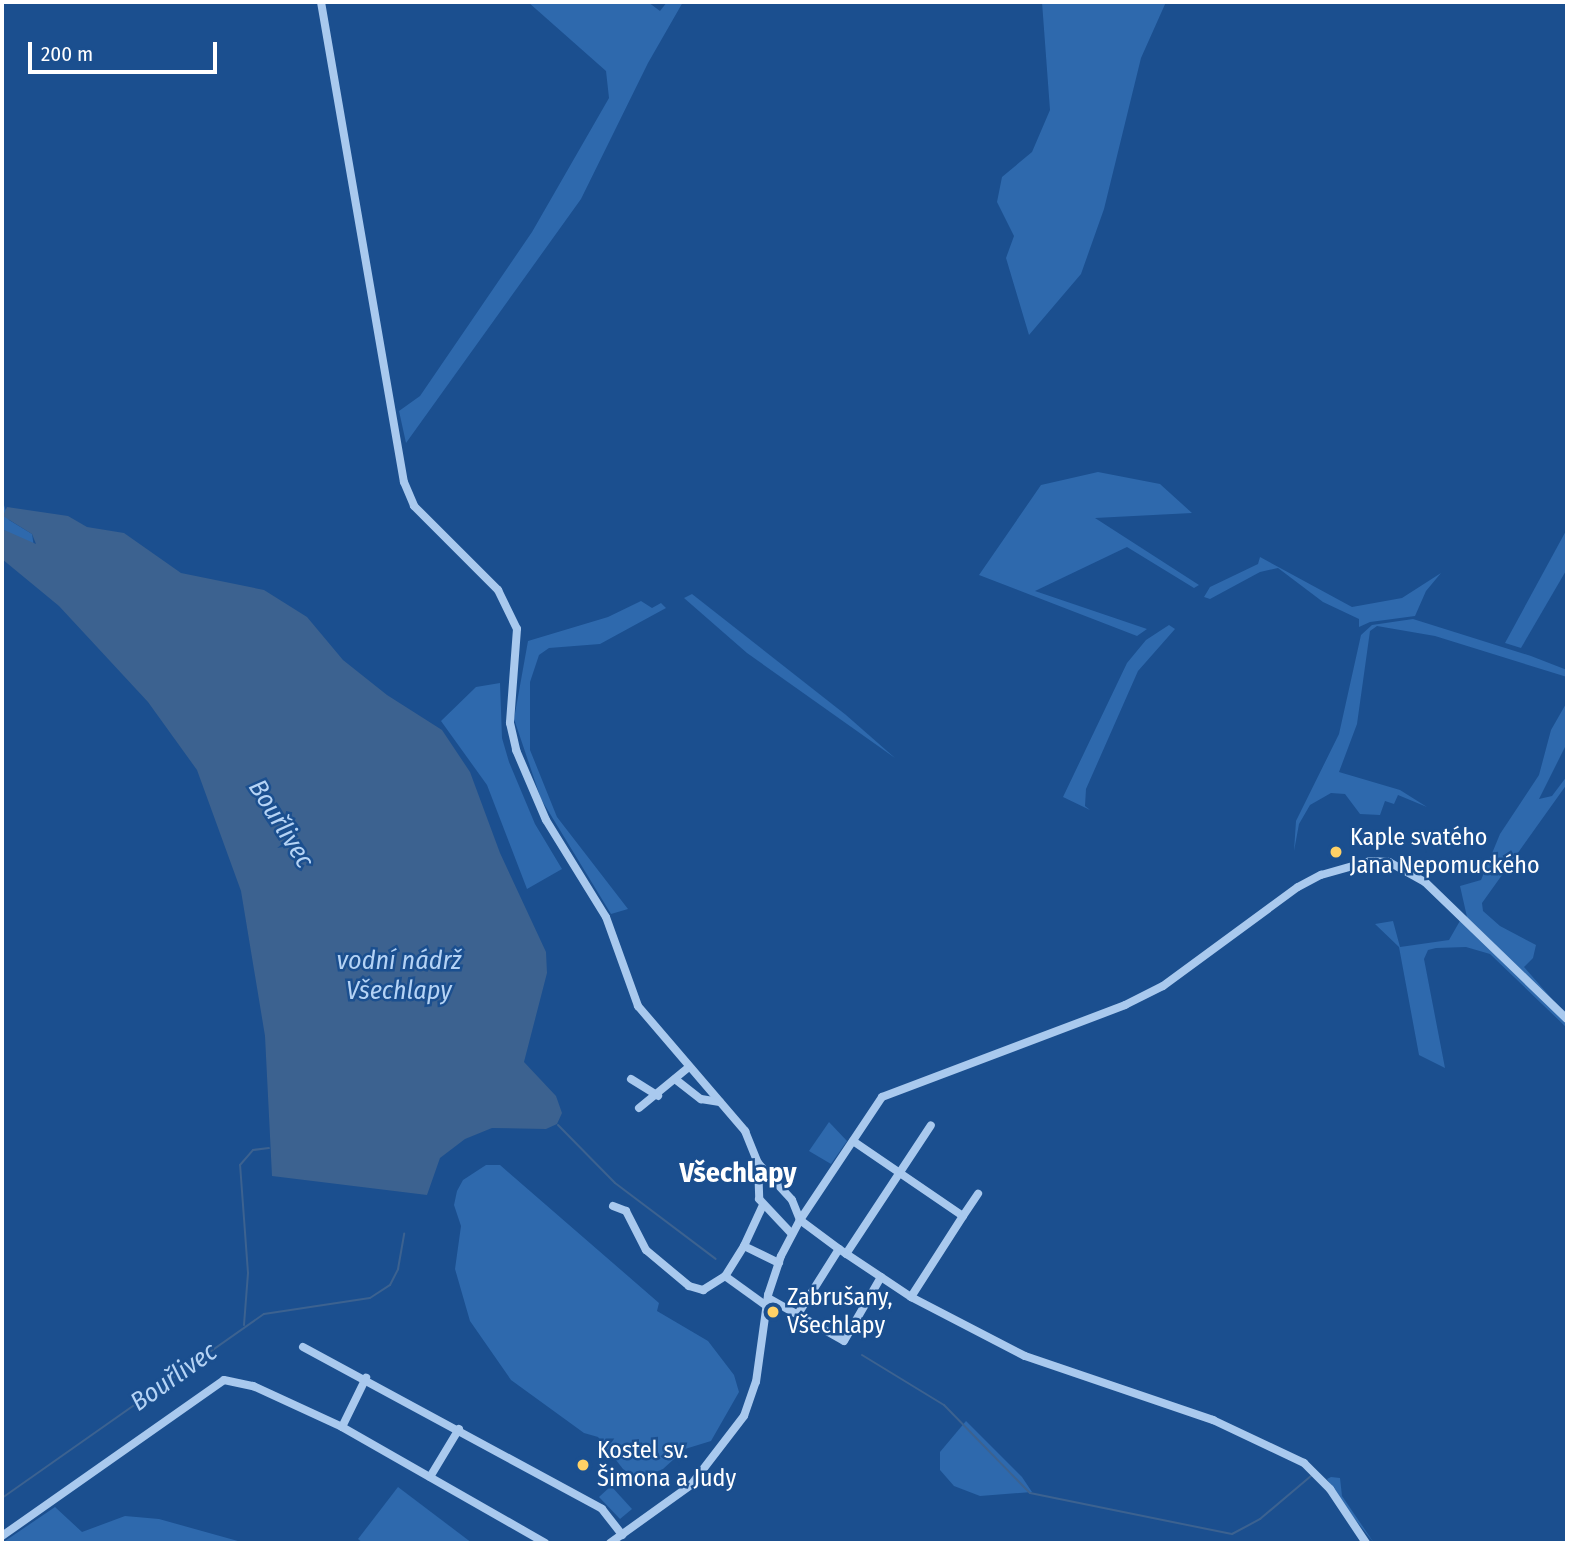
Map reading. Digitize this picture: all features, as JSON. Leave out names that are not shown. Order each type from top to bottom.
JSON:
[{"type":"street","points":[[321,2],[404,481],[414,506],[498,590],[517,629],[510,723],[516,750],[546,820],[606,917],[638,1006],[745,1131],[758,1163],[763,1205],[744,1246],[725,1276],[702,1290],[689,1286],[646,1250],[626,1212],[613,1206]]},
{"type":"street","points":[[610,1543],[691,1485],[744,1416],[756,1382],[768,1303],[779,1263],[800,1220],[882,1097],[1125,1005],[1163,986],[1298,887],[1321,875],[1370,860],[1389,862],[1425,883],[1567,1019]]},
{"type":"street","points":[[639,1108],[658,1096],[689,1066]]},
{"type":"street","points":[[631,1079],[658,1096]]},
{"type":"street","points":[[675,1079],[701,1098],[720,1102]]},
{"type":"street","points":[[798,1314],[931,1125]]},
{"type":"street","points":[[853,1141],[963,1216]]},
{"type":"street","points":[[758,1163],[792,1200],[800,1220],[911,1297],[1025,1356],[1213,1420],[1304,1462],[1330,1489],[1366,1543]]},
{"type":"street","points":[[911,1297],[978,1194]]},
{"type":"street","points":[[763,1205],[792,1234]]},
{"type":"street","points":[[744,1246],[779,1263]]},
{"type":"street","points":[[725,1276],[768,1303],[798,1314],[844,1341],[881,1277]]},
{"type":"street","points":[[303,1347],[366,1378],[602,1509],[622,1535]]},
{"type":"street","points":[[342,1427],[366,1378]]},
{"type":"street","points":[[2,1536],[224,1380],[253,1386],[342,1427],[545,1543]]},
{"type":"street","points":[[430,1477],[459,1429]]},
{"type":"shaded area","points":[[528,2],[648,2],[660,11],[667,2],[683,2],[648,63],[581,199],[406,443],[399,411],[420,396],[532,232],[609,98],[606,71]]},
{"type":"shaded area","points":[[1042,2],[1166,2],[1141,58],[1104,209],[1081,274],[1029,335],[1006,258],[1014,236],[997,202],[1002,177],[1032,152],[1050,110]]},
{"type":"shaded area","points":[[1098,472],[1160,484],[1192,513],[1095,518],[1199,585],[1194,588],[1127,547],[1035,591],[1147,629],[1137,636],[979,575],[1041,485]]},
{"type":"shaded area","points":[[2,499],[9,520],[32,534],[34,547],[2,529]]},
{"type":"shaded area","points":[[1567,529],[1567,569],[1521,648],[1505,643]]},
{"type":"shaded area","points":[[1260,557],[1352,607],[1402,598],[1441,573],[1426,591],[1415,616],[1370,622],[1359,627],[1359,619],[1323,602],[1278,568],[1260,572],[1210,599],[1204,597],[1210,587],[1258,564]]},
{"type":"shaded area","points":[[692,594],[846,715],[895,758],[747,653],[684,598]]},
{"type":"shaded area","points":[[641,601],[652,608],[661,603],[666,608],[600,644],[549,648],[539,655],[530,682],[530,750],[557,817],[628,909],[611,914],[541,799],[514,719],[528,641],[608,617]]},
{"type":"shaded area","points":[[1413,619],[1531,656],[1567,670],[1567,677],[1435,636],[1377,626],[1370,631],[1357,724],[1339,772],[1400,790],[1427,807],[1398,795],[1394,804],[1385,801],[1380,815],[1360,814],[1345,794],[1331,793],[1310,805],[1299,824],[1294,851],[1296,821],[1339,734],[1361,635],[1372,625]]},
{"type":"shaded area","points":[[1169,625],[1175,629],[1138,671],[1086,789],[1085,806],[1090,810],[1063,797],[1127,663],[1146,640]]},
{"type":"shaded area","points":[[500,683],[502,738],[509,762],[535,824],[562,869],[527,889],[487,785],[441,721],[476,687]]},
{"type":"shaded area","points":[[1567,702],[1567,743],[1539,799],[1552,796],[1567,776],[1567,784],[1482,903],[1483,911],[1500,926],[1536,945],[1533,958],[1524,967],[1567,1016],[1467,917],[1460,886],[1481,880],[1500,834],[1539,775],[1551,730]]},
{"type":"shaded area","points":[[1461,919],[1567,1023],[1567,1028],[1490,954],[1466,947],[1436,948],[1428,950],[1424,959],[1445,1068],[1419,1055],[1399,947],[1375,924],[1393,921],[1400,947],[1449,940]]},
{"type":"shaded area","points":[[829,1122],[847,1141],[831,1164],[809,1151]]},
{"type":"shaded area","points":[[486,1165],[500,1165],[659,1303],[657,1311],[708,1341],[734,1375],[739,1392],[711,1441],[685,1449],[663,1469],[638,1479],[623,1469],[598,1437],[584,1433],[511,1380],[470,1321],[455,1269],[461,1226],[454,1205],[457,1191],[463,1180]]},
{"type":"shaded area","points":[[966,1421],[1022,1477],[1032,1492],[980,1496],[954,1486],[940,1470],[940,1452]]},
{"type":"shaded area","points":[[1340,1478],[1342,1496],[1374,1543],[1342,1503],[1327,1479]]},
{"type":"shaded area","points":[[611,1486],[632,1509],[620,1519],[599,1497]]},
{"type":"shaded area","points":[[398,1487],[472,1543],[363,1543],[358,1539]]},
{"type":"shaded area","points":[[55,1507],[82,1532],[125,1516],[159,1519],[245,1543],[2,1543]]},
{"type":"water","name":"vodní nádrž Všechlapy","points":[[7,507],[68,516],[87,527],[124,533],[181,573],[264,590],[307,617],[343,660],[387,695],[442,730],[470,772],[500,853],[546,952],[547,973],[524,1062],[556,1096],[562,1113],[557,1124],[546,1129],[492,1128],[465,1139],[440,1158],[427,1195],[272,1176],[265,1036],[241,891],[197,770],[148,702],[59,606],[2,559],[2,529],[36,544],[32,534],[3,516]]},
{"type":"waterway","points":[[558,1125],[615,1183],[716,1259]]},
{"type":"waterway","points":[[244,1325],[248,1273],[240,1165],[253,1150],[269,1148]]},
{"type":"waterway","name":"Bouřlivec","points":[[2,1498],[264,1314],[370,1298],[390,1285],[398,1269],[404,1234]]},
{"type":"waterway","points":[[862,1355],[944,1405],[1030,1493],[1232,1534],[1260,1519],[1311,1476]]},
{"type":"place","name":"Kaple svatého Jana Nepomuckého","points":[[1336,852]]},
{"type":"place","name":"Zabrušany, Všechlapy","points":[[773,1312]]},
{"type":"place","name":"Kostel sv. Šimona a Judy","points":[[583,1465]]},
{"type":"district","name":"Všechlapy","points":[[738,1173]]}]
